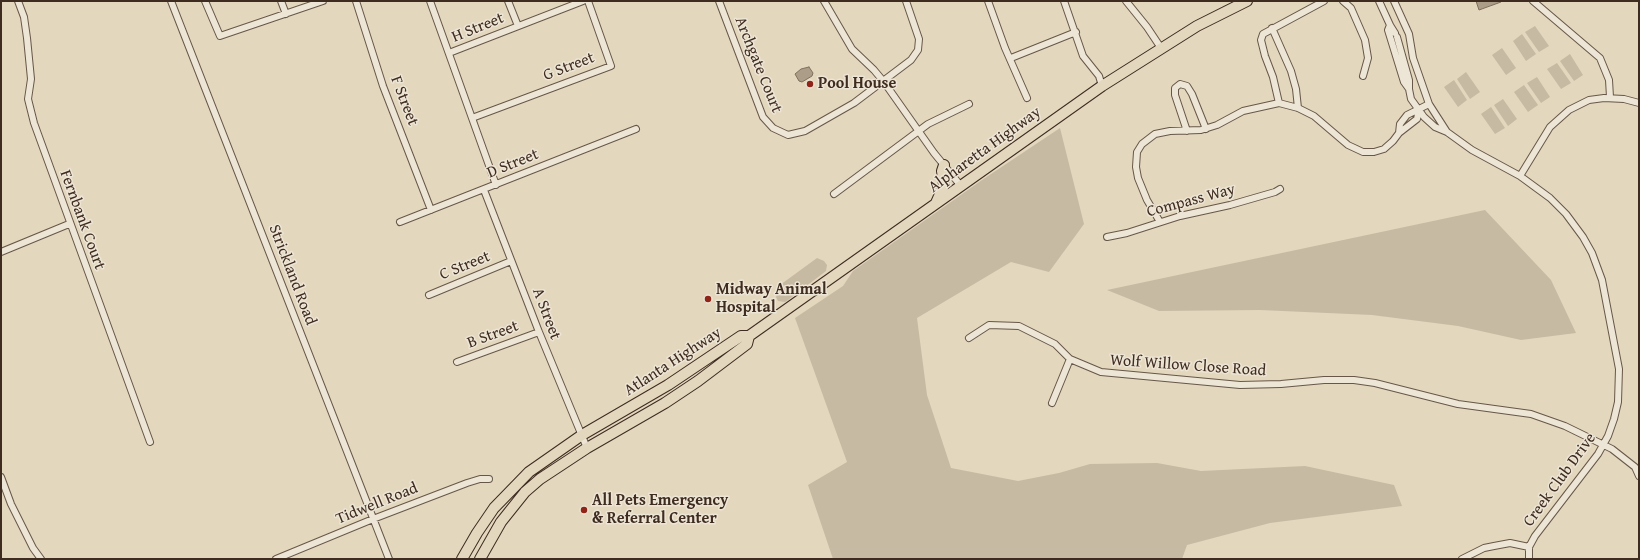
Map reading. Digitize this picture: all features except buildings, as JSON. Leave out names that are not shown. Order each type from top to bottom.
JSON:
[{"type":"main road","name":"Alpharetta Highway","points":[[748,336],[1102,86],[1197,26],[1247,1]]},
{"type":"main road","points":[[936,204],[944,185],[942,171],[944,165]]},
{"type":"main road","name":"Atlanta Highway","points":[[462,559],[482,525],[518,482],[529,472],[582,435],[668,385],[741,336],[748,336],[747,344],[698,381],[665,403],[556,467],[525,492],[501,522],[481,559]]},
{"type":"street","name":"Fernbank Court","points":[[18,1],[24,17],[30,58],[31,78],[28,99],[34,123],[69,224],[150,442]]},
{"type":"street","name":"Strickland Road","points":[[171,1],[389,559]]},
{"type":"street","points":[[205,1],[220,36],[323,1]]},
{"type":"street","points":[[281,1],[286,14]]},
{"type":"street","name":"F Street","points":[[356,1],[383,86],[431,210]]},
{"type":"street","points":[[430,1],[496,185]]},
{"type":"street","points":[[508,1],[518,26]]},
{"type":"street","name":"H Street","points":[[449,53],[583,1]]},
{"type":"street","name":"G Street","points":[[472,118],[611,66],[588,1]]},
{"type":"street","name":"Archgate Court","points":[[719,1],[761,113],[769,125],[776,131],[788,135],[805,131],[854,103],[884,82],[911,60],[918,50],[918,33],[906,1]]},
{"type":"street","points":[[824,1],[852,49],[884,82],[918,131],[961,186]]},
{"type":"street","points":[[988,1],[1027,98]]},
{"type":"street","points":[[1064,1],[1084,56],[1099,76],[1102,86]]},
{"type":"street","points":[[1126,1],[1161,48]]},
{"type":"street","points":[[1279,103],[1273,77],[1261,40],[1263,34],[1324,1]]},
{"type":"street","points":[[1343,1],[1351,8],[1365,40],[1368,58],[1363,76]]},
{"type":"street","name":"Creek Club Drive","points":[[1379,1],[1396,35],[1404,82],[1409,88],[1411,99],[1419,110],[1435,127],[1447,132],[1472,150],[1520,176],[1550,198],[1573,222],[1592,253],[1602,280],[1617,353],[1620,385],[1614,419],[1603,445],[1543,524],[1529,547],[1529,559]]},
{"type":"street","name":"Creek Club Drive","points":[[1394,1],[1409,34],[1412,50],[1429,104],[1447,132]]},
{"type":"street","points":[[1533,1],[1600,58],[1609,80],[1610,97]]},
{"type":"street","name":"Creek Club Drive","points":[[1390,25],[1388,30],[1399,54]]},
{"type":"street","points":[[1272,28],[1291,71],[1296,89],[1298,108]]},
{"type":"street","points":[[1011,58],[1076,32]]},
{"type":"street","points":[[1399,54],[1412,50]]},
{"type":"street","points":[[1187,130],[1175,96],[1175,88],[1180,84],[1187,86],[1192,94],[1206,129]]},
{"type":"street","points":[[1520,176],[1543,137],[1559,118],[1589,100],[1610,97],[1639,103]]},
{"type":"street","points":[[1160,222],[1138,178],[1136,167],[1137,152],[1142,144],[1155,134],[1170,131],[1206,129],[1243,111],[1279,103],[1298,108],[1314,116],[1348,145],[1363,152],[1374,152],[1384,149],[1399,133],[1417,119],[1419,110]]},
{"type":"street","points":[[834,194],[928,124],[969,104]]},
{"type":"street","points":[[1399,133],[1400,124],[1407,115],[1429,104]]},
{"type":"street","name":"D Street","points":[[400,222],[636,130]]},
{"type":"street","name":"Compass Way","points":[[1107,237],[1230,205],[1280,189]]},
{"type":"street","name":"A Street","points":[[484,190],[539,332],[587,448]]},
{"type":"street","points":[[1,252],[69,224]]},
{"type":"street","name":"C Street","points":[[429,295],[511,261]]},
{"type":"street","name":"Wolf Willow Close Road","points":[[969,338],[989,325],[1019,326],[1055,344],[1070,359],[1101,372],[1230,385],[1261,385],[1330,380],[1375,383],[1458,404],[1542,417],[1565,426],[1603,445],[1635,467],[1639,476]]},
{"type":"street","name":"B Street","points":[[457,362],[539,332]]},
{"type":"street","points":[[1052,403],[1070,359]]},
{"type":"street","points":[[1,477],[11,504],[33,548],[41,559]]},
{"type":"street","name":"Tidwell Road","points":[[276,559],[373,519],[467,483],[480,479],[489,479]]},
{"type":"street","points":[[1462,559],[1484,548],[1510,543],[1529,547]]},
{"type":"shaded area","points":[[1476,1],[1500,1],[1501,2],[1479,10]]},
{"type":"shaded area","points":[[1535,26],[1549,46],[1539,52],[1525,32]]},
{"type":"shaded area","points":[[1522,34],[1536,54],[1526,61],[1513,41]]},
{"type":"shaded area","points":[[1502,48],[1516,68],[1506,75],[1492,55]]},
{"type":"shaded area","points":[[1570,54],[1583,75],[1574,81],[1560,61]]},
{"type":"shaded area","points":[[1557,63],[1571,83],[1561,89],[1547,69]]},
{"type":"shaded area","points":[[809,67],[813,73],[812,76],[802,82],[799,81],[795,74],[801,69]]},
{"type":"shaded area","points":[[1466,72],[1480,92],[1470,99],[1457,79]]},
{"type":"shaded area","points":[[1537,77],[1550,97],[1541,103],[1527,83]]},
{"type":"shaded area","points":[[1454,80],[1467,100],[1458,107],[1444,87]]},
{"type":"shaded area","points":[[1524,85],[1538,105],[1528,112],[1514,92]]},
{"type":"shaded area","points":[[1503,99],[1517,119],[1508,126],[1494,105]]},
{"type":"shaded area","points":[[1491,107],[1505,128],[1495,134],[1481,114]]},
{"type":"shaded area","points":[[1060,128],[1084,224],[1049,272],[1011,262],[917,318],[927,395],[951,468],[1018,481],[1059,473],[1090,464],[1157,463],[1201,471],[1305,466],[1394,485],[1402,506],[1270,523],[1187,545],[1182,559],[833,559],[808,485],[847,462],[795,318],[843,286],[853,271],[982,180]]},
{"type":"shaded area","points":[[1485,210],[1551,280],[1576,333],[1521,340],[1458,326],[1372,315],[1260,310],[1159,311],[1107,290]]},
{"type":"shaded area","points":[[817,258],[824,261],[827,265],[826,271],[785,302],[778,301],[776,297],[780,285]]},
{"type":"place","name":"Pool House","points":[[810,84]]},
{"type":"place","name":"Midway Animal Hospital","points":[[708,299]]},
{"type":"place","name":"All Pets Emergency & Referral Center","points":[[584,510]]}]
